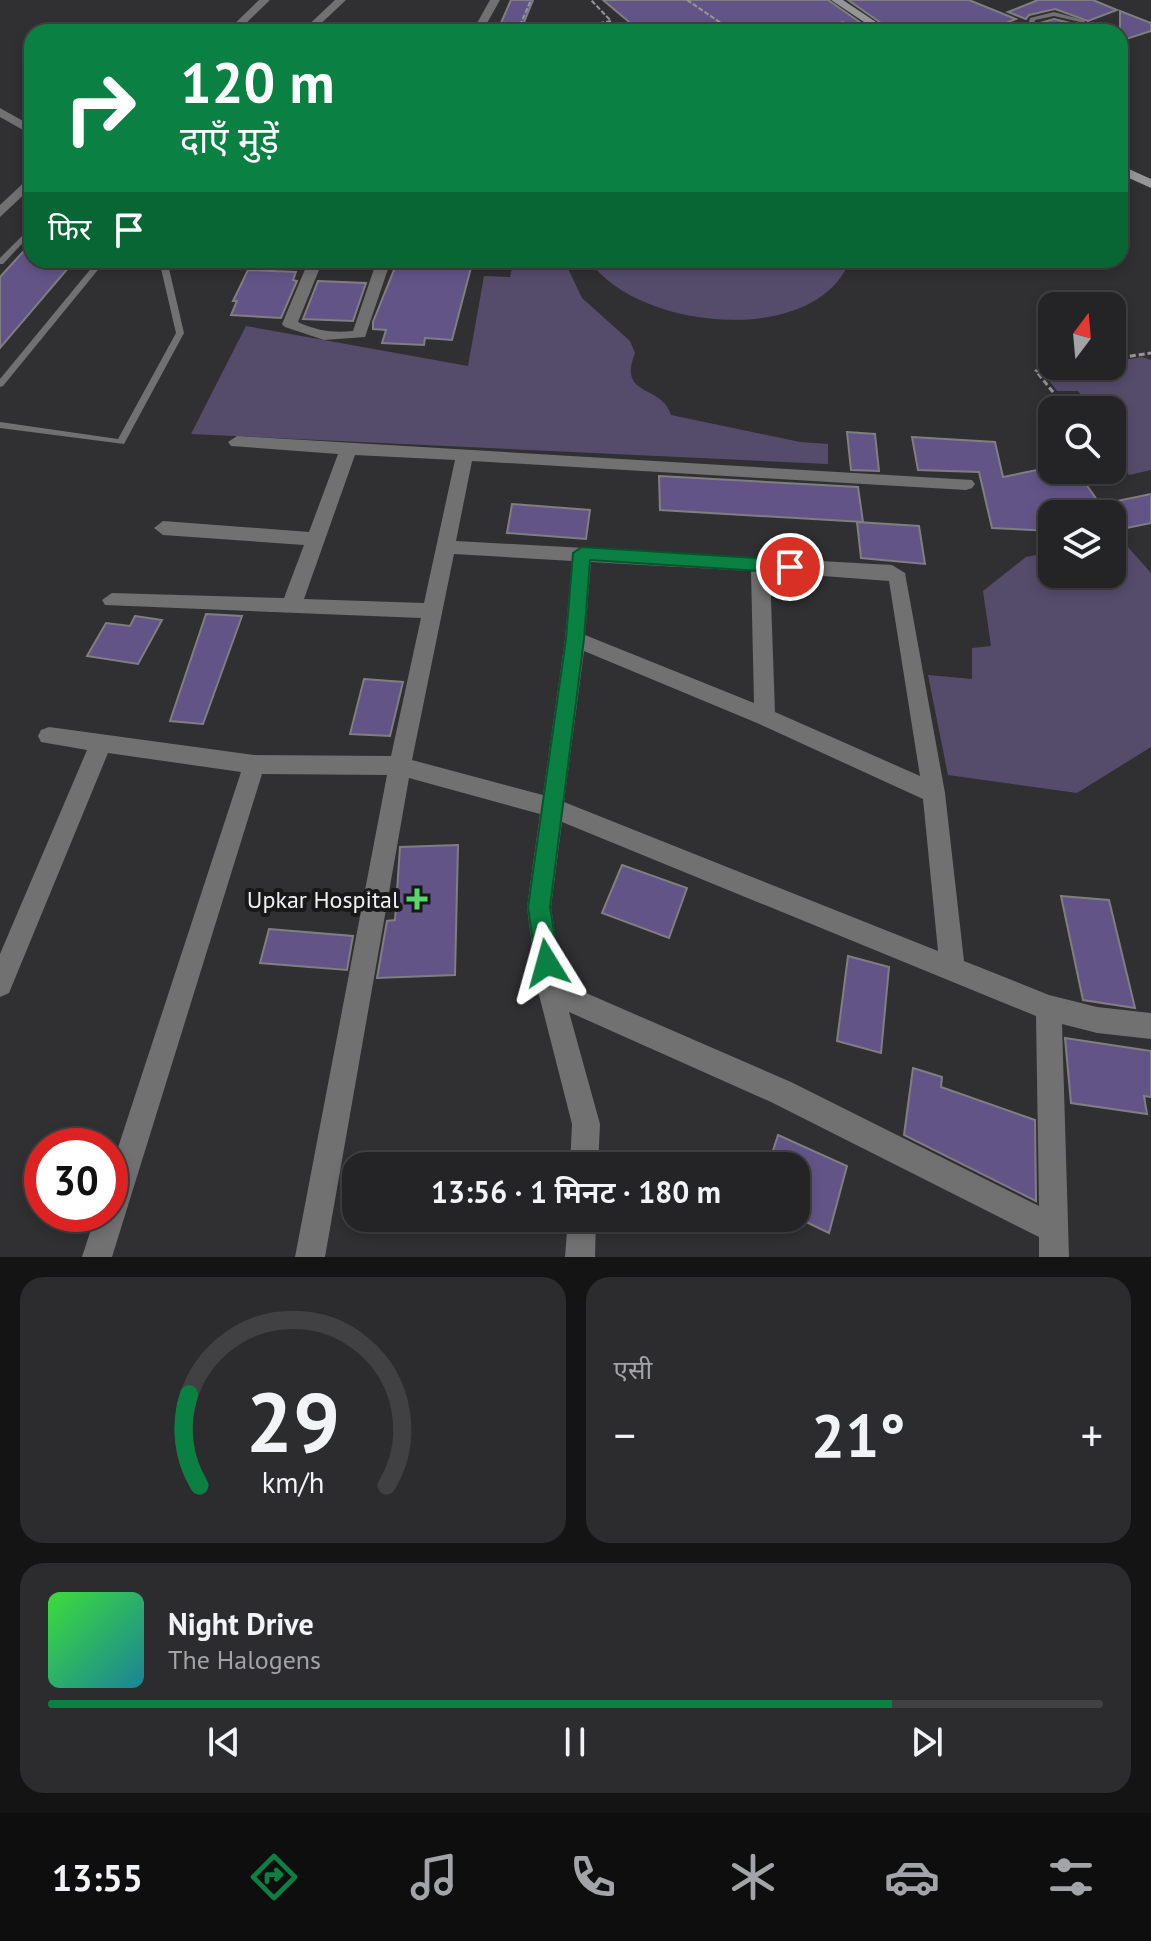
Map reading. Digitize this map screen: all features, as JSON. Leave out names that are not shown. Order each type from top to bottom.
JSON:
[{"type":"main road","points":[[833,0],[868,24]]},
{"type":"main road","points":[[833,0],[873,24]]},
{"type":"main road","points":[[1128,172],[1151,182]]},
{"type":"street","points":[[240,24],[265,0]]},
{"type":"street","points":[[315,24],[341,0]]},
{"type":"street","points":[[482,24],[495,0]]},
{"type":"street","points":[[0,112],[24,126]]},
{"type":"street","points":[[0,213],[24,188]]},
{"type":"street","points":[[313,268],[290,324],[306,333],[346,337],[360,334],[381,268]]},
{"type":"street","points":[[237,442],[966,484]]},
{"type":"street","points":[[291,607],[349,448]]},
{"type":"street","points":[[310,1257],[400,766],[465,455]]},
{"type":"street","points":[[163,528],[317,539]]},
{"type":"street","points":[[445,547],[892,572],[898,578],[934,793],[952,970]]},
{"type":"street","points":[[582,553],[575,639],[539,907],[551,991],[586,1124],[585,1152]]},
{"type":"street","points":[[760,566],[765,717]]},
{"type":"street","points":[[112,600],[431,611]]},
{"type":"street","points":[[575,639],[765,717],[934,793]]},
{"type":"street","points":[[49,736],[254,764],[400,766],[551,807],[1049,1008],[1097,1020],[1151,1026]]},
{"type":"street","points":[[0,984],[102,741]]},
{"type":"street","points":[[97,1257],[254,764]]},
{"type":"street","points":[[551,991],[781,1092],[1053,1243]]},
{"type":"street","points":[[1049,1008],[1053,1243]]},
{"type":"street","points":[[580,1257],[581,1232]]},
{"type":"lane","points":[[1031,24],[1032,19],[1054,14],[1084,24]]},
{"type":"lane","points":[[0,262],[24,237]]},
{"type":"lane","points":[[0,384],[95,268]]},
{"type":"lane","points":[[0,425],[121,442],[180,333],[165,268]]},
{"type":"path","points":[[520,24],[531,0]]},
{"type":"path","points":[[591,0],[611,21],[595,24]]},
{"type":"path","points":[[687,0],[721,23]]},
{"type":"path","points":[[1126,357],[1151,353]]},
{"type":"path","points":[[1043,380],[1053,392]]},
{"type":"shaded area","points":[[512,268],[568,268],[582,298],[630,341],[635,353],[631,367],[636,384],[666,405],[671,415],[800,442],[828,444],[828,464],[191,434],[246,326],[468,366],[484,276],[510,277]]},
{"type":"shaded area","points":[[597,268],[845,268],[831,288],[801,307],[765,318],[724,320],[683,314],[644,302],[612,284]]},
{"type":"shaded area","points":[[1142,357],[1151,360],[1151,470],[1129,475],[1126,471],[1126,396],[1082,396],[1078,391],[1057,391],[1048,380],[1126,380],[1126,360]]},
{"type":"shaded area","points":[[1126,545],[1151,573],[1151,747],[1077,793],[948,775],[928,675],[972,679],[972,648],[991,646],[983,591],[1026,557],[1038,555],[1038,588],[1126,588]]},
{"type":"building","points":[[511,0],[533,0],[523,24],[500,24]]},
{"type":"building","points":[[603,0],[828,0],[862,24],[843,22],[632,24]]},
{"type":"building","points":[[848,0],[969,0],[1016,19],[1003,24],[882,24]]},
{"type":"building","points":[[1038,0],[1093,0],[1117,10],[1088,21],[1055,9],[1029,15],[1026,19],[1008,12]]},
{"type":"building","points":[[1120,11],[1151,23],[1151,31],[1128,38],[1128,24],[1120,24]]},
{"type":"building","points":[[1054,19],[1074,24],[1037,24]]},
{"type":"building","points":[[24,251],[24,268],[68,268],[0,348],[0,277]]},
{"type":"building","points":[[395,268],[471,268],[452,340],[425,338],[424,345],[382,343],[386,330],[373,329]]},
{"type":"building","points":[[248,270],[296,272],[293,280],[297,281],[281,318],[231,315],[237,301],[233,301]]},
{"type":"building","points":[[318,281],[366,283],[353,321],[303,319]]},
{"type":"building","points":[[847,432],[875,434],[879,471],[851,470]]},
{"type":"building","points":[[912,437],[995,442],[1003,477],[1038,470],[1038,484],[1086,484],[1097,500],[1038,500],[1038,530],[992,528],[979,472],[918,470]]},
{"type":"building","points":[[659,476],[858,487],[863,522],[660,510]]},
{"type":"building","points":[[1151,494],[1151,523],[1126,528],[1126,500],[1122,500]]},
{"type":"building","points":[[512,504],[590,510],[586,539],[507,533]]},
{"type":"building","points":[[857,522],[919,526],[925,564],[861,558]]},
{"type":"building","points":[[206,614],[242,616],[203,724],[170,721]]},
{"type":"building","points":[[135,616],[162,620],[138,664],[87,656],[106,623],[130,626]]},
{"type":"building","points":[[364,679],[403,682],[390,736],[350,734]]},
{"type":"building","points":[[458,845],[455,975],[377,978],[387,921],[395,920],[400,847]]},
{"type":"building","points":[[622,865],[687,888],[669,938],[602,913]]},
{"type":"building","points":[[1061,896],[1109,900],[1135,1008],[1083,1000]]},
{"type":"building","points":[[269,929],[353,936],[347,970],[260,963]]},
{"type":"building","points":[[848,956],[889,967],[881,1053],[837,1041]]},
{"type":"building","points":[[1065,1038],[1151,1051],[1151,1097],[1144,1096],[1147,1114],[1071,1103]]},
{"type":"building","points":[[913,1068],[942,1077],[941,1087],[1035,1120],[1036,1201],[904,1135]]},
{"type":"building","points":[[778,1135],[847,1166],[829,1233],[810,1224],[810,1152],[773,1152]]},
{"type":"place","name":"Upkar Hospital","points":[[417,899]]},
{"type":"route","points":[[547,963],[539,907],[575,639],[582,553],[790,567]]}]
